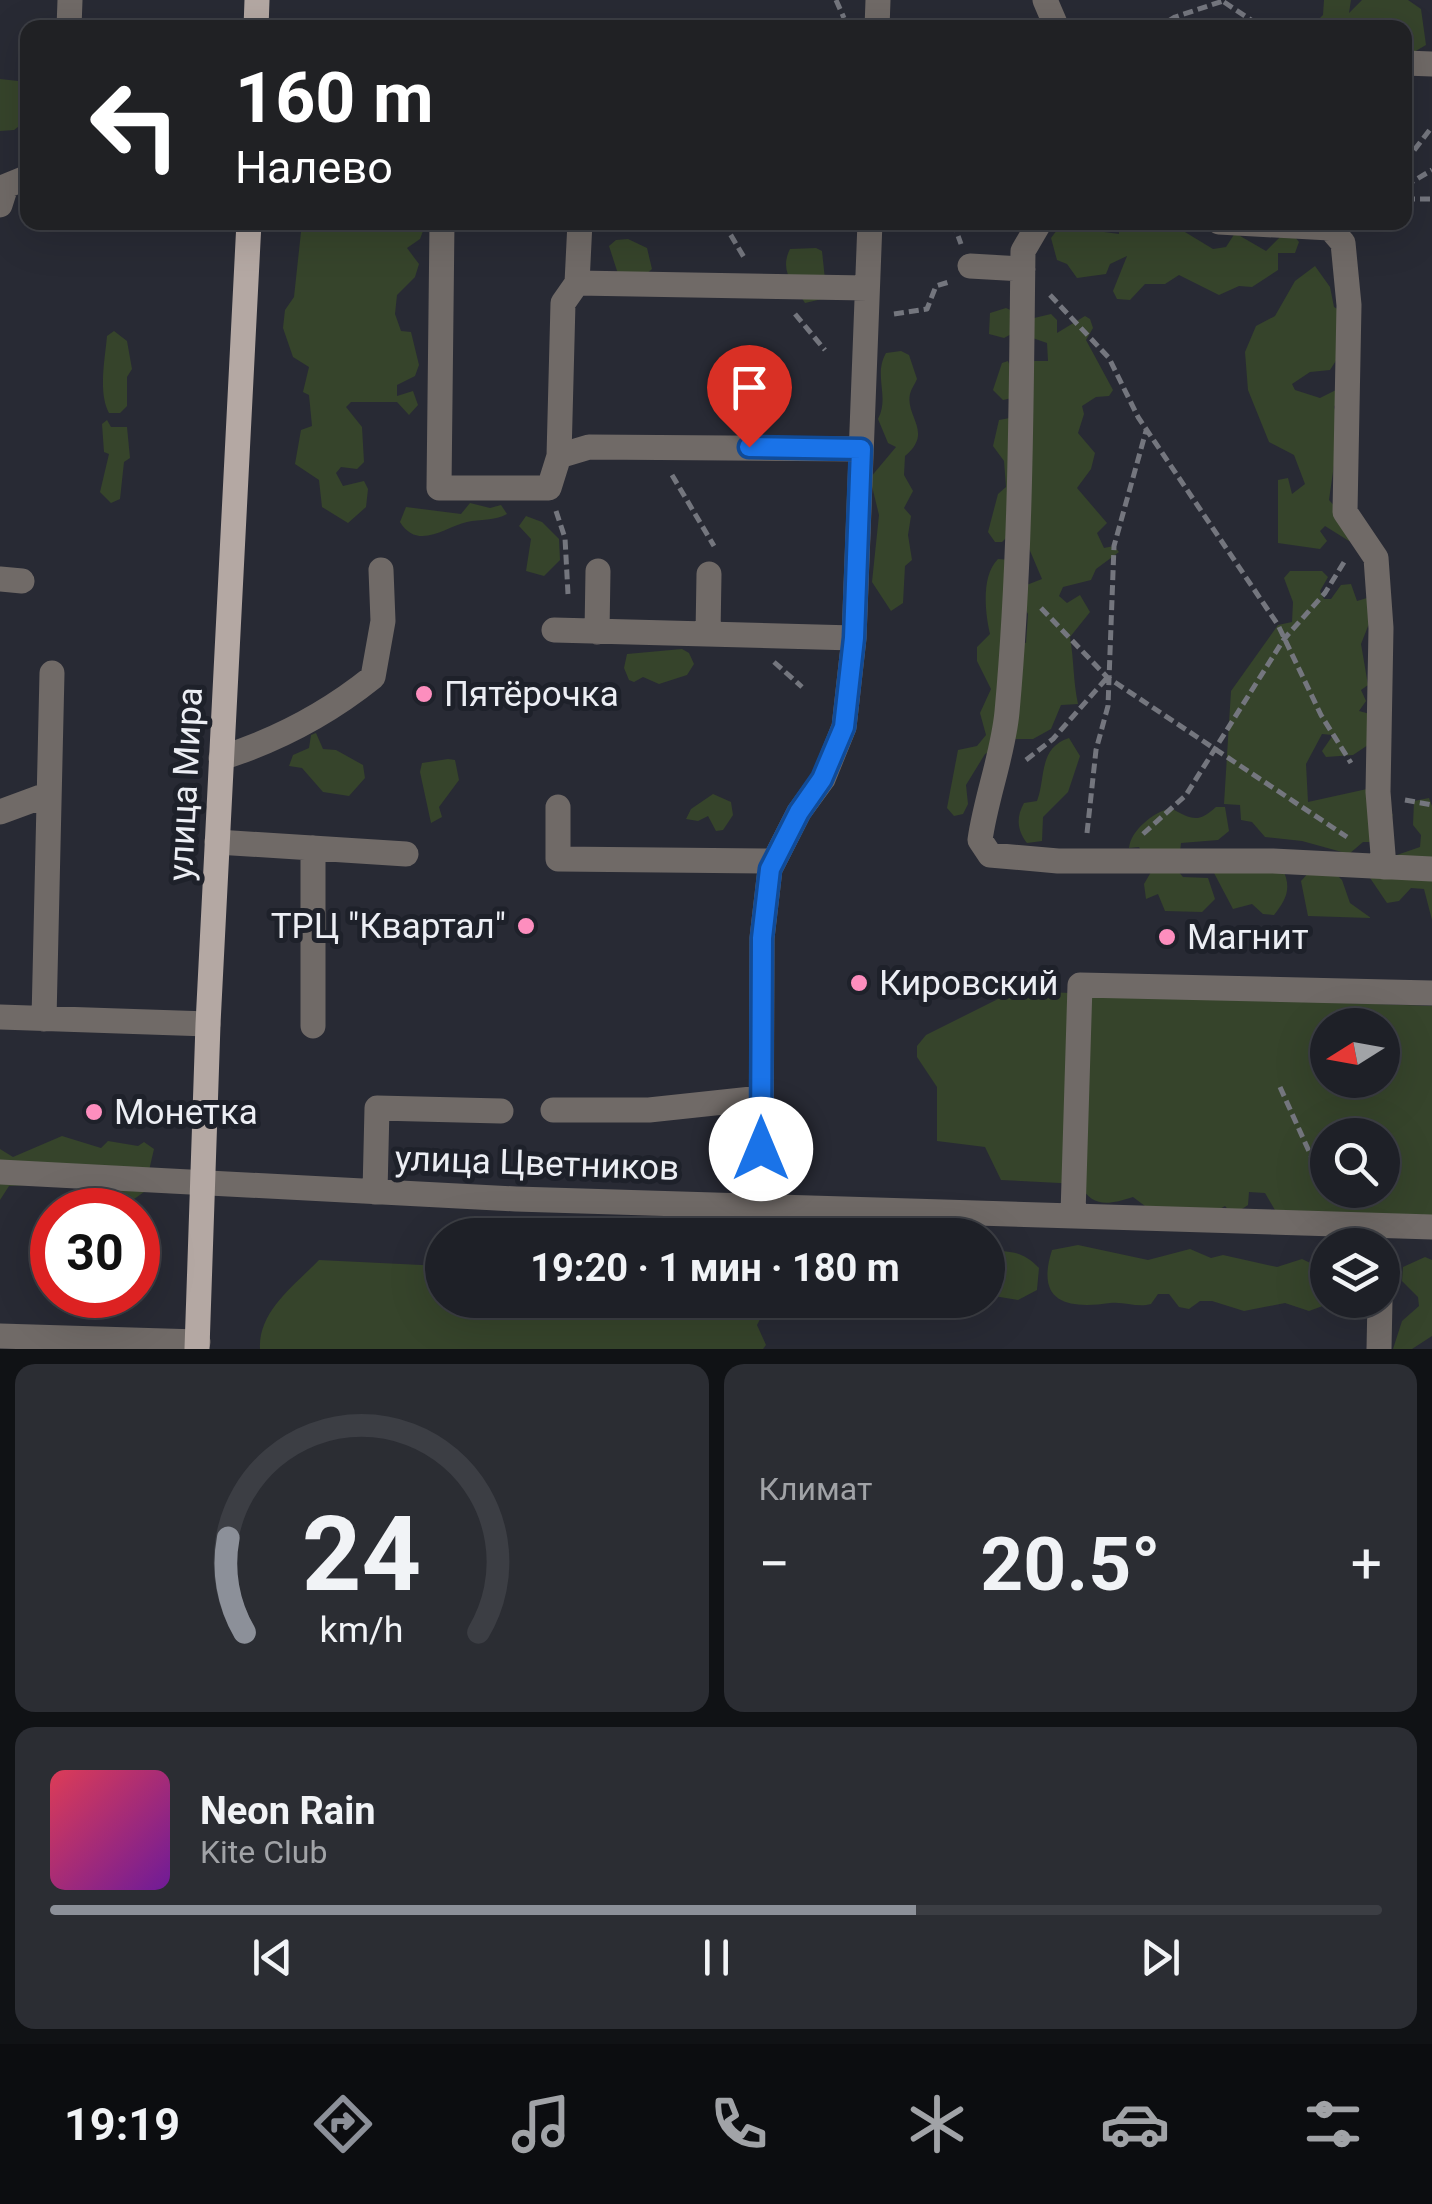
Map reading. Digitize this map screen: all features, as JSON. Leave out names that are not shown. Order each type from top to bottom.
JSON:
[{"type":"main road","name":"улица Мира","points":[[198,1346],[208,1024],[248,230]]},
{"type":"street","points":[[0,204],[6,186],[15,176]]},
{"type":"street","points":[[442,230],[439,488],[549,488],[559,456],[563,303],[577,283],[580,230]]},
{"type":"street","points":[[761,1203],[762,938],[774,861],[822,779],[844,727],[854,638],[870,230]]},
{"type":"street","points":[[1032,230],[1023,252],[1017,570],[1006,718],[980,840],[990,856],[1085,861],[1273,861],[1432,870]]},
{"type":"street","points":[[1332,230],[1343,243],[1349,304],[1345,512],[1376,558],[1380,614],[1378,792],[1384,867]]},
{"type":"street","points":[[970,266],[1023,268]]},
{"type":"street","points":[[577,283],[867,288]]},
{"type":"street","points":[[559,456],[589,448],[861,449]]},
{"type":"street","points":[[221,758],[273,742],[302,727],[373,677],[383,621],[382,570]]},
{"type":"street","points":[[598,571],[576,631],[854,638]]},
{"type":"street","points":[[708,634],[709,574]]},
{"type":"street","points":[[44,1019],[52,673]]},
{"type":"street","points":[[0,812],[49,794]]},
{"type":"street","points":[[558,807],[558,858],[774,861]]},
{"type":"street","points":[[217,842],[406,854]]},
{"type":"street","points":[[313,848],[313,1026]]},
{"type":"street","points":[[1073,1214],[1080,985],[1432,993]]},
{"type":"street","points":[[0,1017],[208,1024]]},
{"type":"street","points":[[553,1110],[648,1110],[761,1098]]},
{"type":"street","points":[[374,1192],[377,1108],[501,1112]]},
{"type":"street","name":"улица Цветников","points":[[0,1172],[374,1192],[1073,1214],[1310,1230]]},
{"type":"street","name":"улица Цветников","points":[[1400,1232],[1432,1227]]},
{"type":"street","points":[[1379,1349],[1380,1318]]},
{"type":"street","points":[[0,1336],[38,1344],[198,1346]]},
{"type":"path","points":[[836,0],[844,18]]},
{"type":"path","points":[[1168,20],[1223,0],[1252,20]]},
{"type":"path","points":[[1412,153],[1432,127]]},
{"type":"path","points":[[894,314],[927,309],[936,286],[958,280],[970,266]]},
{"type":"path","points":[[1023,268],[1109,358],[1147,430],[1284,638],[1351,764],[1378,792]]},
{"type":"path","points":[[1085,861],[1096,750],[1108,706],[1114,546],[1147,430]]},
{"type":"path","points":[[658,447],[715,542],[709,574]]},
{"type":"path","points":[[549,488],[565,538],[565,582],[576,631]]},
{"type":"path","points":[[1117,861],[1186,795],[1284,638],[1325,593],[1360,535]]},
{"type":"path","points":[[1017,570],[1040,607],[1108,676],[1150,701],[1215,750],[1247,767],[1384,867]]},
{"type":"path","points":[[1025,761],[1053,739],[1108,676]]},
{"type":"path","points":[[1280,1088],[1310,1154]]},
{"type":"green space","points":[[1324,0],[1351,0],[1349,13],[1362,0],[1408,0],[1421,9],[1426,45],[1412,50],[1412,20],[1318,20],[1323,15]]},
{"type":"green space","points":[[0,79],[20,81],[20,125],[0,131]]},
{"type":"green space","points":[[423,230],[420,239],[407,248],[419,264],[415,277],[397,295],[395,314],[401,331],[411,332],[419,365],[415,376],[397,385],[397,396],[413,391],[418,405],[409,415],[397,402],[351,402],[346,407],[362,427],[364,462],[357,469],[341,467],[336,473],[343,486],[364,481],[368,489],[366,507],[348,523],[322,507],[319,480],[295,464],[301,430],[312,426],[309,395],[303,392],[309,367],[293,357],[283,328],[285,310],[294,297],[301,232]]},
{"type":"green space","points":[[1057,230],[1119,234],[1119,230],[1182,230],[1213,249],[1226,247],[1235,233],[1266,251],[1280,237],[1295,237],[1299,242],[1295,253],[1278,253],[1278,270],[1252,287],[1239,286],[1219,295],[1179,275],[1165,284],[1145,284],[1130,300],[1117,299],[1113,291],[1127,256],[1110,264],[1106,274],[1077,278],[1067,264],[1057,260],[1051,238]]},
{"type":"green space","points":[[628,239],[647,248],[652,269],[642,278],[619,277],[609,246],[616,240]]},
{"type":"green space","points":[[790,249],[822,251],[826,289],[822,299],[805,303],[789,277],[787,257]]},
{"type":"green space","points":[[1315,266],[1330,287],[1334,307],[1343,312],[1337,359],[1330,370],[1310,372],[1292,384],[1295,390],[1320,398],[1336,390],[1341,394],[1334,407],[1340,422],[1329,500],[1358,532],[1349,541],[1325,526],[1320,531],[1327,541],[1320,549],[1278,543],[1278,480],[1288,478],[1292,494],[1305,484],[1294,455],[1269,442],[1248,390],[1245,352],[1256,326],[1275,316],[1295,281]]},
{"type":"green space","points":[[1006,308],[1030,319],[1051,314],[1057,320],[1057,333],[1085,316],[1090,319],[1093,328],[1086,340],[1113,390],[1109,396],[1096,397],[1082,406],[1084,414],[1078,433],[1095,453],[1091,469],[1077,488],[1107,523],[1097,533],[1104,548],[1114,546],[1119,552],[1096,569],[1091,580],[1063,587],[1059,596],[1067,603],[1080,595],[1090,612],[1070,637],[1078,704],[1061,705],[1051,729],[1033,739],[1013,739],[985,754],[966,785],[968,804],[963,814],[954,816],[947,808],[958,750],[977,746],[986,735],[980,713],[991,689],[977,661],[977,647],[990,634],[986,605],[989,575],[998,559],[1010,560],[1020,641],[1026,643],[1028,614],[1021,601],[1024,586],[1042,579],[1019,525],[1002,542],[995,542],[988,532],[998,494],[1006,487],[1004,461],[993,446],[999,420],[1015,417],[1021,396],[1003,400],[993,390],[1002,363],[1008,361],[1012,371],[1032,361],[1048,361],[1047,343],[1015,332],[1004,338],[989,334],[990,313]]},
{"type":"green space","points":[[114,331],[127,341],[132,369],[127,377],[127,406],[120,413],[109,413],[103,386],[107,336]]},
{"type":"green space","points":[[901,351],[909,355],[917,379],[910,402],[918,432],[905,456],[904,475],[913,491],[904,508],[911,516],[908,535],[912,560],[905,566],[903,603],[891,611],[872,582],[879,515],[870,478],[896,447],[888,443],[878,419],[882,361],[886,353]]},
{"type":"green space","points":[[107,420],[111,427],[127,427],[130,458],[124,462],[120,499],[111,503],[100,492],[109,454],[104,452],[102,424]]},
{"type":"green space","points":[[470,503],[490,508],[501,505],[507,514],[423,536],[407,531],[400,522],[406,507],[461,514]]},
{"type":"green space","points":[[526,516],[542,522],[559,539],[560,560],[544,576],[526,571],[531,539],[519,526]]},
{"type":"green space","points":[[1290,571],[1322,571],[1328,577],[1320,591],[1324,599],[1331,599],[1341,585],[1351,584],[1357,601],[1367,598],[1372,616],[1361,644],[1368,685],[1361,690],[1366,701],[1359,711],[1370,714],[1374,741],[1353,755],[1326,757],[1322,751],[1333,735],[1322,734],[1306,764],[1308,802],[1367,789],[1378,792],[1393,815],[1373,842],[1363,842],[1349,854],[1302,841],[1265,837],[1252,822],[1241,820],[1240,805],[1224,804],[1231,691],[1278,625],[1292,622],[1293,602],[1284,578]]},
{"type":"green space","points":[[682,649],[694,664],[687,675],[659,684],[643,677],[634,682],[629,680],[624,668],[627,654]]},
{"type":"green space","points":[[316,733],[323,749],[336,750],[363,765],[365,778],[349,796],[323,792],[302,768],[289,766],[293,755],[309,748],[311,735]]},
{"type":"green space","points":[[1069,738],[1080,756],[1068,792],[1043,817],[1042,841],[1027,843],[1019,823],[1021,808],[1024,803],[1037,801],[1048,756]]},
{"type":"green space","points":[[455,760],[459,780],[439,807],[442,817],[431,823],[420,772],[422,763]]},
{"type":"green space","points":[[713,794],[731,802],[733,815],[723,830],[716,831],[708,816],[698,821],[686,819],[691,809]]},
{"type":"green space","points":[[1429,798],[1432,920],[1424,889],[1411,888],[1399,901],[1387,903],[1368,875],[1391,857],[1420,847],[1421,835],[1413,825],[1414,801]]},
{"type":"green space","points":[[1216,807],[1225,807],[1229,831],[1218,840],[1181,843],[1179,861],[1173,865],[1183,877],[1208,878],[1215,899],[1202,912],[1165,911],[1158,894],[1146,899],[1144,884],[1151,872],[1139,847],[1129,848],[1131,841],[1144,823],[1163,810],[1170,808],[1194,818]]},
{"type":"green space","points":[[1329,867],[1342,880],[1350,903],[1371,918],[1308,916],[1301,881],[1311,870]]},
{"type":"green space","points":[[1282,868],[1287,893],[1274,915],[1263,914],[1252,904],[1233,909],[1214,873]]},
{"type":"green space","points":[[1014,991],[1432,1006],[1432,1217],[1279,1217],[1265,1193],[1249,1192],[1248,1205],[1233,1215],[1225,1206],[1218,1210],[1149,1209],[1133,1197],[1109,1203],[1096,1201],[1079,1184],[1001,1180],[985,1147],[937,1141],[937,1087],[917,1057],[917,1046],[926,1035]]},
{"type":"green space","points":[[62,1136],[101,1148],[108,1141],[138,1146],[144,1142],[154,1149],[145,1188],[76,1188],[69,1183],[9,1186],[0,1200],[0,1149],[13,1157]]},
{"type":"green space","points":[[1078,1245],[1148,1260],[1190,1249],[1211,1258],[1223,1255],[1277,1267],[1302,1259],[1310,1263],[1310,1311],[1285,1303],[1244,1311],[1212,1301],[1200,1301],[1189,1309],[1179,1307],[1169,1294],[1158,1294],[1146,1305],[1069,1303],[1052,1292],[1048,1281],[1052,1250]]},
{"type":"green space","points":[[1005,1252],[1027,1258],[1039,1268],[1037,1290],[1018,1300],[1005,1298]]},
{"type":"green space","points":[[1425,1257],[1432,1260],[1432,1336],[1412,1349],[1393,1349],[1402,1321],[1419,1306],[1418,1297],[1402,1281],[1403,1267]]},
{"type":"green space","points":[[319,1260],[425,1265],[425,1318],[761,1318],[757,1325],[766,1345],[763,1349],[260,1349],[265,1323],[289,1289]]},
{"type":"place","name":"Пятёрочка","points":[[424,694]]},
{"type":"place","name":"ТРЦ \"Квартал\"","points":[[526,926]]},
{"type":"place","name":"Магнит","points":[[1167,937]]},
{"type":"place","name":"Кировский","points":[[859,983]]},
{"type":"place","name":"Монетка","points":[[94,1112]]},
{"type":"route","points":[[749,447],[861,449],[854,638],[844,727],[822,779],[799,812],[770,869],[762,938],[761,1149]]}]
